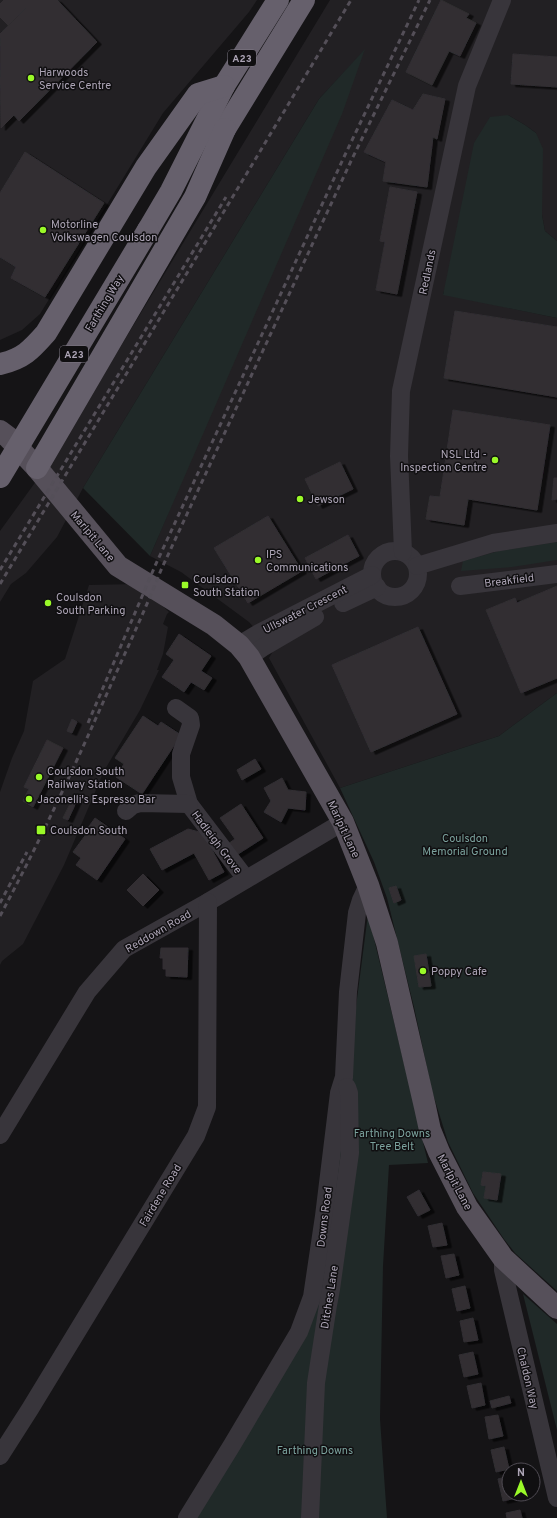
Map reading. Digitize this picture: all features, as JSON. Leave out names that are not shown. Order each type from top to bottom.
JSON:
[{"type":"highway","name":"Farthing Way","points":[[0,477],[171,191],[224,86],[278,0]]},
{"type":"highway","name":"Farthing Way","points":[[171,191],[225,129],[304,0]]},
{"type":"highway","points":[[0,364],[14,361],[31,349],[46,333],[146,167],[198,94],[224,86]]},
{"type":"highway","name":"A23","points":[[37,468],[195,197],[225,129]]},
{"type":"main road","name":"Marlpit Lane","points":[[0,431],[8,437],[37,468],[118,566],[214,625],[244,651],[343,822],[368,886],[387,943],[430,1130],[439,1152],[467,1207],[503,1258],[557,1308]]},
{"type":"street","name":"Redlands","points":[[403,552],[399,456],[401,391],[467,86],[502,0]]},
{"type":"street","points":[[417,566],[493,543],[557,533]]},
{"type":"street","points":[[388,552],[403,552],[409,555],[417,566],[417,581],[414,587],[403,596],[395,597],[382,593],[374,581],[373,568],[376,561],[388,552]]},
{"type":"street","name":"Breakfield","points":[[460,586],[557,574]]},
{"type":"street","name":"Ullswater Crescent","points":[[244,651],[337,605],[374,581]]},
{"type":"street","name":"Hadleigh Grove","points":[[176,708],[190,718],[191,725],[181,754],[181,777],[189,804],[246,880]]},
{"type":"street","name":"Hadleigh Grove","points":[[126,811],[140,803],[189,804]]},
{"type":"street","name":"Reddown Road","points":[[0,1135],[87,992],[124,949],[246,880],[343,822]]},
{"type":"street","name":"Ditches Lane","points":[[310,1518],[316,1383],[328,1305],[322,1289],[350,1152],[349,1093],[344,1077],[348,992],[357,913],[361,900],[368,886]]},
{"type":"street","name":"Fairdene Road","points":[[0,1456],[192,1143],[202,1121],[207,1107],[208,902]]},
{"type":"street","name":"Chaldon Way","points":[[503,1258],[505,1277],[557,1498]]},
{"type":"street","points":[[187,1518],[299,1332],[312,1297],[322,1289]]},
{"type":"shaded area","points":[[0,0],[257,0],[249,12],[163,113],[40,314],[22,330],[0,340]]},
{"type":"shaded area","points":[[330,0],[557,0],[557,241],[545,231],[542,215],[536,133],[508,115],[443,294],[557,318],[557,693],[499,736],[340,788],[269,658],[273,651],[259,633],[249,622],[181,572],[150,556],[364,51],[319,99],[83,488],[57,537],[26,573],[11,584],[0,602],[0,531],[55,455]]},
{"type":"shaded area","points":[[138,584],[169,612],[163,624],[168,627],[163,654],[157,670],[159,670],[140,710],[104,771],[64,865],[23,944],[2,961],[0,965],[0,792],[12,758],[24,731],[33,681],[65,659],[89,585]]},
{"type":"green space","points":[[365,49],[342,114],[150,556],[83,488],[319,99]]},
{"type":"green space","points":[[508,115],[536,133],[543,149],[542,215],[545,231],[557,241],[557,318],[443,295],[474,143],[490,117]]},
{"type":"green space","points":[[557,542],[557,560],[512,567],[461,571],[463,561],[499,551]]},
{"type":"green space","name":"Coulsdon Memorial Ground","points":[[557,693],[557,1291],[515,1253],[504,1239],[473,1193],[448,1142],[432,1091],[414,1007],[387,898],[374,862],[340,788],[499,736]]},
{"type":"green space","name":"Farthing Downs","points":[[368,914],[428,1163],[389,1165],[383,1266],[380,1419],[387,1518],[197,1518],[279,1379],[330,1208]]},
{"type":"green space","points":[[523,1294],[557,1324],[557,1430]]},
{"type":"building","points":[[4,0],[33,0],[8,25],[0,17],[0,4]]},
{"type":"building","name":"Harwoods Service Centre","points":[[33,0],[57,0],[97,42],[19,121],[14,115],[1,128],[0,34]]},
{"type":"building","points":[[441,0],[469,14],[466,18],[476,23],[460,56],[449,51],[432,85],[406,72]]},
{"type":"building","points":[[513,54],[557,57],[557,87],[511,84]]},
{"type":"building","points":[[423,94],[445,99],[437,139],[433,137],[427,187],[383,181],[386,162],[364,152],[392,100],[413,110]]},
{"type":"building","name":"Motorline Volkswagen Coulsdon","points":[[25,152],[104,203],[45,297],[11,278],[16,267],[0,257],[0,193]]},
{"type":"building","points":[[390,187],[417,192],[397,294],[376,290],[385,242],[380,241]]},
{"type":"building","points":[[455,311],[557,327],[557,397],[444,378]]},
{"type":"building","name":"NSL Ltd - Inspection Centre","points":[[453,410],[550,425],[537,510],[468,499],[464,525],[426,519],[430,496],[440,497]]},
{"type":"building","points":[[340,462],[353,489],[318,506],[305,479]]},
{"type":"building","points":[[554,478],[557,478],[557,499],[552,500]]},
{"type":"building","name":"IPS Communications","points":[[268,516],[302,571],[248,603],[214,548]]},
{"type":"building","points":[[348,535],[359,556],[316,579],[305,558]]},
{"type":"building","points":[[557,586],[557,678],[521,693],[486,610],[515,598],[517,603]]},
{"type":"building","points":[[418,627],[457,714],[371,752],[332,665]]},
{"type":"building","points":[[179,634],[211,656],[201,671],[212,678],[204,690],[191,682],[184,692],[162,677],[174,660],[166,654]]},
{"type":"building","points":[[143,716],[158,726],[161,722],[181,735],[142,794],[116,777],[124,764],[115,758]]},
{"type":"building","points":[[72,719],[77,722],[72,733],[67,731]]},
{"type":"building","name":"Coulsdon South Railway Station","points":[[47,740],[63,748],[33,807],[23,801],[29,789],[24,787]]},
{"type":"building","points":[[255,759],[261,769],[242,780],[237,770]]},
{"type":"building","points":[[282,778],[288,790],[306,792],[305,810],[288,808],[281,822],[264,812],[271,801],[264,788]]},
{"type":"building","points":[[73,798],[77,800],[68,820],[63,818]]},
{"type":"building","points":[[241,804],[263,838],[235,856],[228,844],[235,839],[220,818]]},
{"type":"building","points":[[95,818],[125,839],[97,880],[76,865],[81,858],[73,852],[87,833],[85,832]]},
{"type":"building","points":[[188,829],[203,833],[224,872],[209,880],[194,853],[162,870],[150,849]]},
{"type":"building","points":[[143,874],[159,890],[151,898],[135,882]]},
{"type":"building","points":[[135,882],[151,898],[143,906],[127,890]]},
{"type":"building","points":[[396,886],[401,900],[394,903],[389,888]]},
{"type":"building","points":[[161,948],[188,948],[187,977],[166,976],[166,969],[163,969],[163,958],[160,958]]},
{"type":"building","name":"Poppy Cafe","points":[[426,954],[431,986],[419,987],[414,956]]},
{"type":"building","points":[[483,1172],[501,1174],[497,1200],[484,1198],[486,1186],[481,1185]]},
{"type":"building","points":[[419,1190],[430,1210],[418,1216],[407,1197]]},
{"type":"building","points":[[442,1223],[447,1245],[433,1247],[428,1226]]},
{"type":"building","points":[[454,1254],[459,1275],[446,1278],[441,1256]]},
{"type":"building","points":[[465,1286],[470,1308],[457,1311],[452,1289]]},
{"type":"building","points":[[473,1318],[478,1340],[464,1342],[460,1321]]},
{"type":"building","points":[[473,1352],[478,1374],[464,1377],[459,1355]]},
{"type":"building","points":[[481,1383],[485,1405],[472,1408],[467,1386]]},
{"type":"building","points":[[509,1396],[511,1403],[492,1408],[490,1401]]},
{"type":"building","points":[[498,1415],[503,1436],[489,1439],[485,1417]]},
{"type":"building","points":[[504,1447],[507,1462],[501,1462],[501,1471],[496,1472],[491,1450]]},
{"type":"building","points":[[501,1478],[501,1492],[498,1479]]},
{"type":"building","points":[[520,1510],[522,1518],[507,1518],[506,1513]]},
{"type":"railway","points":[[0,584],[351,0]]},
{"type":"railway","points":[[88,723],[155,566],[344,157],[419,0]]},
{"type":"railway","points":[[0,916],[28,862],[93,726],[161,570],[351,161],[430,0]]},
{"type":"railway","points":[[0,570],[226,197]]},
{"type":"railway","points":[[0,903],[27,852]]},
{"type":"place","name":"Harwoods Service Centre","points":[[31,78]]},
{"type":"place","name":"Motorline Volkswagen Coulsdon","points":[[43,230]]},
{"type":"place","name":"NSL Ltd - Inspection Centre","points":[[495,460]]},
{"type":"place","name":"Jewson","points":[[300,499]]},
{"type":"place","name":"IPS Communications","points":[[258,560]]},
{"type":"place","name":"Coulsdon South Station","points":[[185,585]]},
{"type":"place","name":"Coulsdon South Parking","points":[[48,603]]},
{"type":"place","name":"Coulsdon South Railway Station","points":[[39,777]]},
{"type":"place","name":"Jaconelli's Espresso Bar","points":[[29,799]]},
{"type":"place","name":"Coulsdon South","points":[[41,830]]},
{"type":"place","name":"Poppy Cafe","points":[[423,971]]},
{"type":"park label","name":"Farthing Downs Tree Belt","points":[[392,1139]]}]
